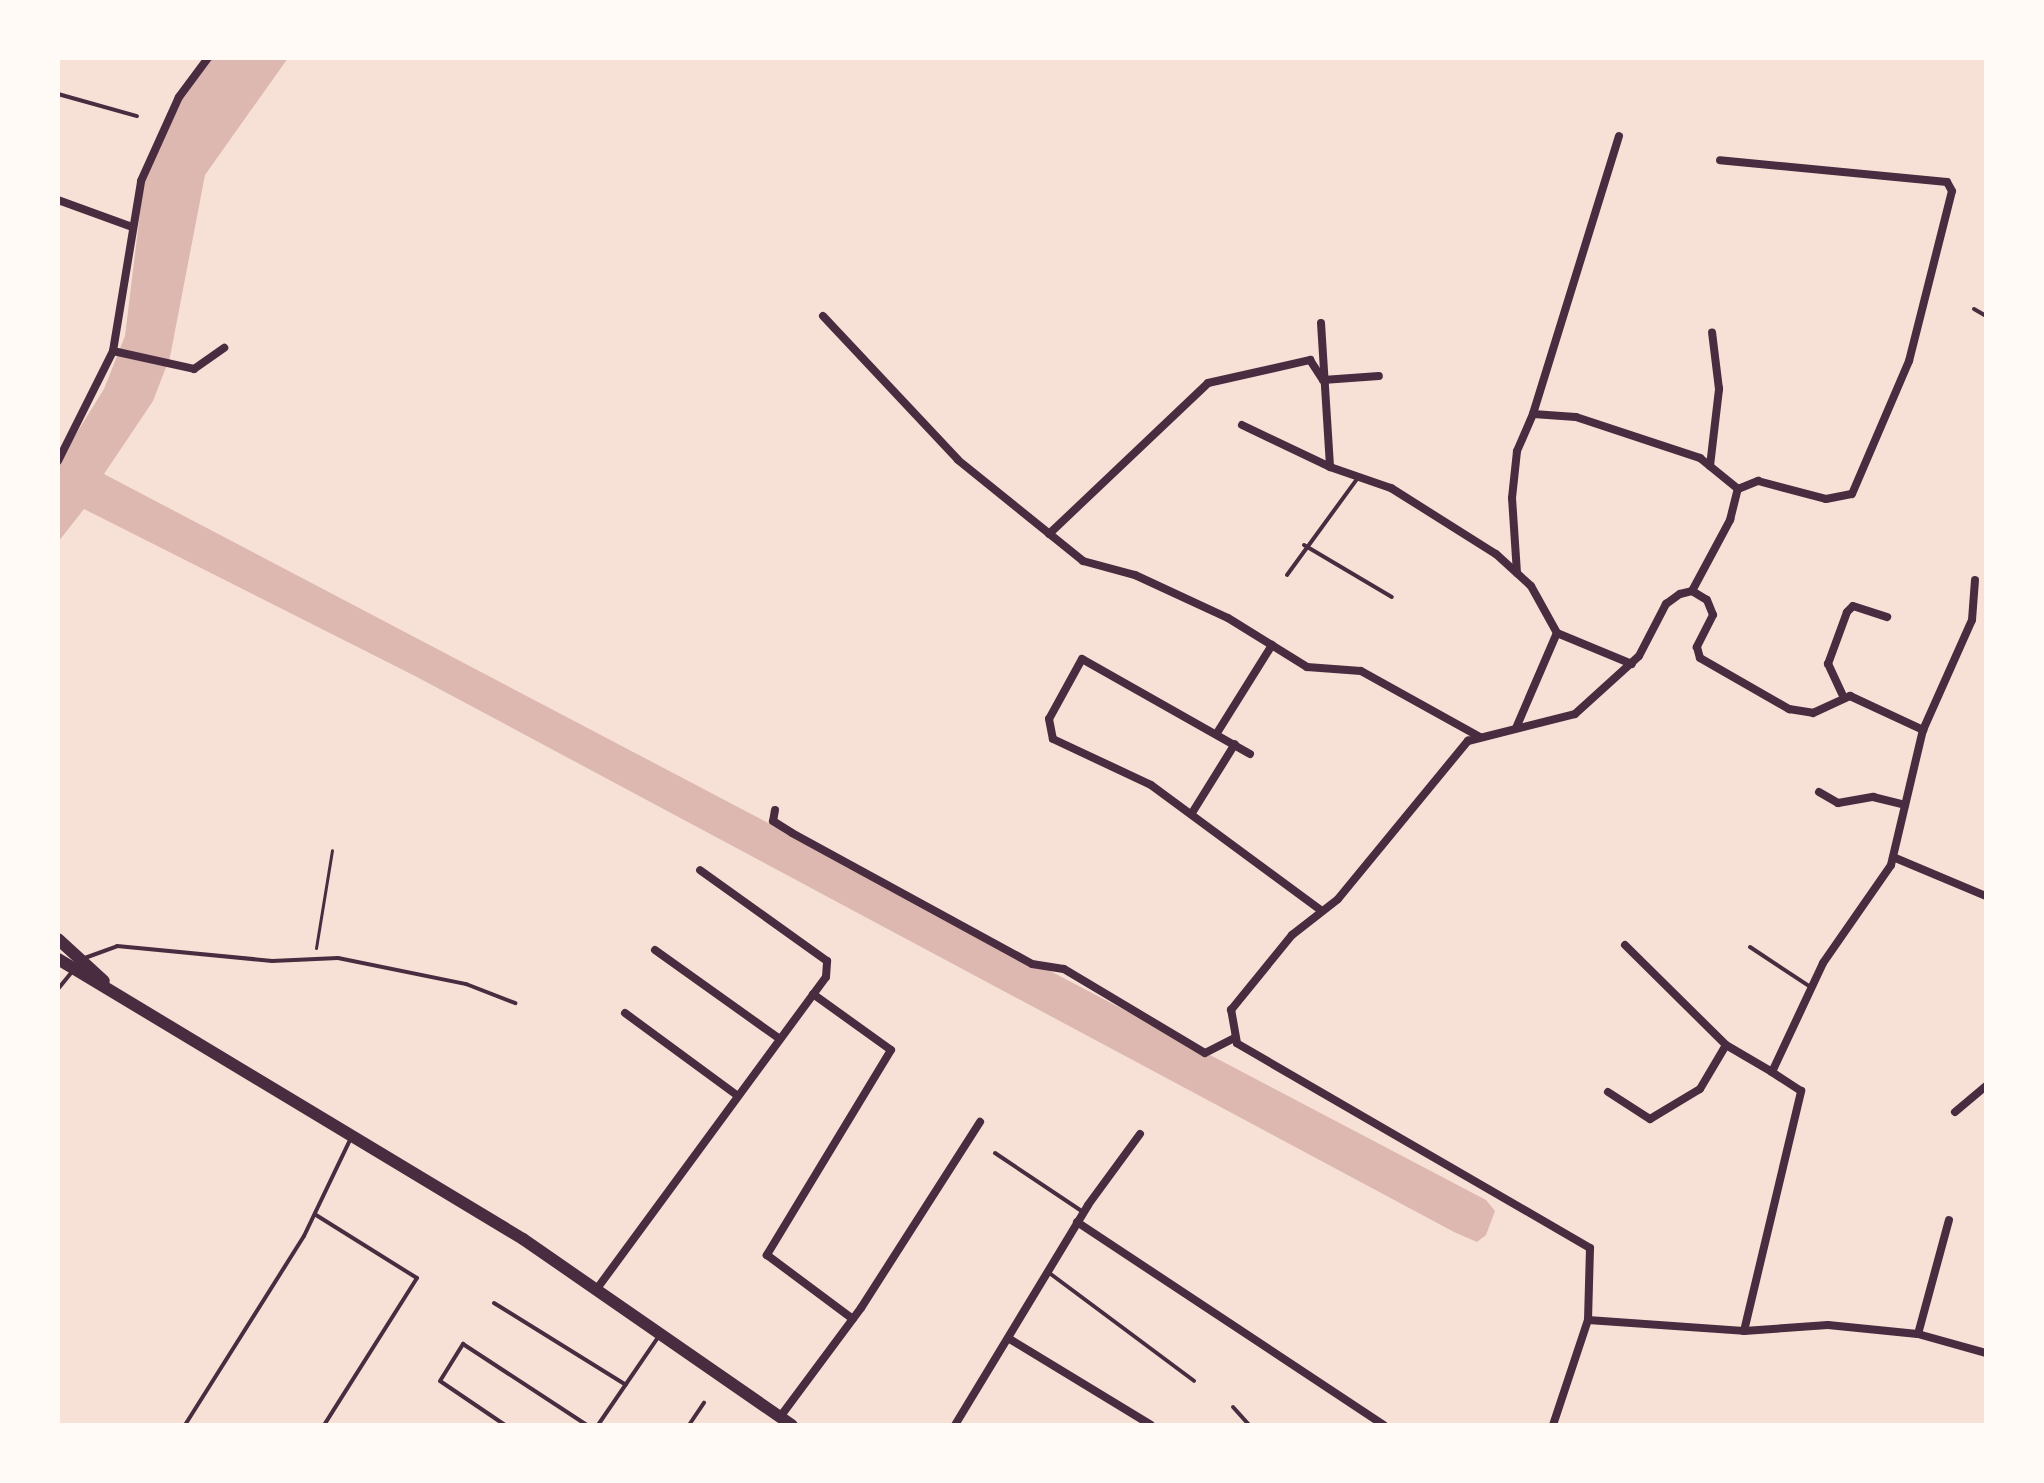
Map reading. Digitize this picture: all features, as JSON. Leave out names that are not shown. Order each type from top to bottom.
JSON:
[{"type":"main road","points":[[58,939],[83,958],[106,983]]},
{"type":"main road","points":[[58,959],[73,970],[106,983],[596,1290],[792,1425]]},
{"type":"street","points":[[58,461],[114,351],[132,227],[151,155],[208,58]]},
{"type":"street","points":[[1517,573],[1512,498],[1517,451],[1533,414],[1619,136]]},
{"type":"street","points":[[1234,1038],[1231,1010],[1319,909],[1338,899],[1468,741],[1575,714],[1632,664],[1666,604],[1692,591],[1738,489],[1758,481],[1826,499],[1852,494],[1909,361],[1952,191],[1947,182],[1720,160]]},
{"type":"street","points":[[58,200],[132,227]]},
{"type":"street","points":[[823,316],[958,460],[1083,561],[1135,575],[1272,645],[1307,667],[1361,671],[1480,737]]},
{"type":"street","points":[[1321,323],[1330,467]]},
{"type":"street","points":[[1710,466],[1719,389],[1712,332]]},
{"type":"street","points":[[114,351],[173,367],[194,369],[224,348]]},
{"type":"street","points":[[1049,534],[1208,383],[1310,360],[1323,380]]},
{"type":"street","points":[[1323,380],[1379,376]]},
{"type":"street","points":[[1533,414],[1576,417],[1710,466],[1738,489]]},
{"type":"street","points":[[1242,425],[1330,467],[1391,488],[1517,573],[1557,633],[1632,664]]},
{"type":"street","points":[[1772,1072],[1811,988],[1893,857],[1923,730],[1972,620],[1975,580]]},
{"type":"street","points":[[1692,591],[1707,600],[1713,615],[1697,647],[1700,658],[1789,709],[1813,713],[1844,698]]},
{"type":"street","points":[[1887,617],[1853,606],[1847,612],[1828,664],[1844,698],[1923,730]]},
{"type":"street","points":[[1516,728],[1557,633]]},
{"type":"street","points":[[1217,733],[1272,645]]},
{"type":"street","points":[[1250,754],[1082,659],[1049,719],[1053,739],[1151,785],[1319,909]]},
{"type":"street","points":[[1192,813],[1235,744]]},
{"type":"street","points":[[1819,792],[1838,803],[1873,797],[1905,805]]},
{"type":"street","points":[[775,810],[773,821],[792,833],[1032,964],[1064,969],[1205,1053],[1234,1038]]},
{"type":"street","points":[[1893,857],[1986,896]]},
{"type":"street","points":[[596,1290],[813,994],[827,961],[700,870]]},
{"type":"street","points":[[1625,945],[1726,1045],[1801,1091],[1744,1331]]},
{"type":"street","points":[[655,950],[780,1039]]},
{"type":"street","points":[[813,994],[891,1050],[767,1255],[853,1319]]},
{"type":"street","points":[[625,1013],[738,1096]]},
{"type":"street","points":[[1234,1038],[1590,1248],[1588,1320],[1553,1425]]},
{"type":"street","points":[[1608,1092],[1650,1119],[1700,1089],[1726,1045]]},
{"type":"street","points":[[1955,1112],[1986,1086]]},
{"type":"street","points":[[780,1417],[853,1319],[980,1122]]},
{"type":"street","points":[[955,1425],[1083,1212],[1140,1134]]},
{"type":"street","points":[[1918,1334],[1949,1220]]},
{"type":"street","points":[[1077,1222],[1384,1425]]},
{"type":"street","points":[[1588,1320],[1744,1331],[1828,1325],[1918,1334],[1986,1353]]},
{"type":"street","points":[[1008,1338],[1151,1425]]},
{"type":"lane","points":[[58,94],[137,116]]},
{"type":"lane","points":[[1974,309],[1986,316]]},
{"type":"lane","points":[[1287,575],[1304,545],[1358,477]]},
{"type":"lane","points":[[1304,545],[1392,597]]},
{"type":"lane","points":[[58,989],[83,958],[117,946],[314,959],[424,974],[515,1003]]},
{"type":"lane","points":[[1750,947],[1811,988]]},
{"type":"lane","points":[[185,1425],[315,1214],[351,1138]]},
{"type":"lane","points":[[995,1153],[1083,1212]]},
{"type":"lane","points":[[315,1214],[417,1278],[324,1425]]},
{"type":"lane","points":[[1046,1271],[1194,1381]]},
{"type":"lane","points":[[494,1303],[626,1385]]},
{"type":"lane","points":[[598,1425],[660,1334]]},
{"type":"lane","points":[[505,1425],[440,1381],[463,1344],[587,1425]]},
{"type":"lane","points":[[689,1425],[704,1403]]},
{"type":"lane","points":[[1233,1407],[1249,1425]]},
{"type":"path","points":[[314,959],[332,850]]},
{"type":"shaded area","points":[[211,58],[288,58],[205,175],[170,357],[153,401],[104,474],[1486,1200],[1495,1211],[1486,1235],[1477,1242],[1454,1232],[415,676],[84,509],[58,542],[58,463],[104,389],[125,336],[144,180],[182,98]]}]
